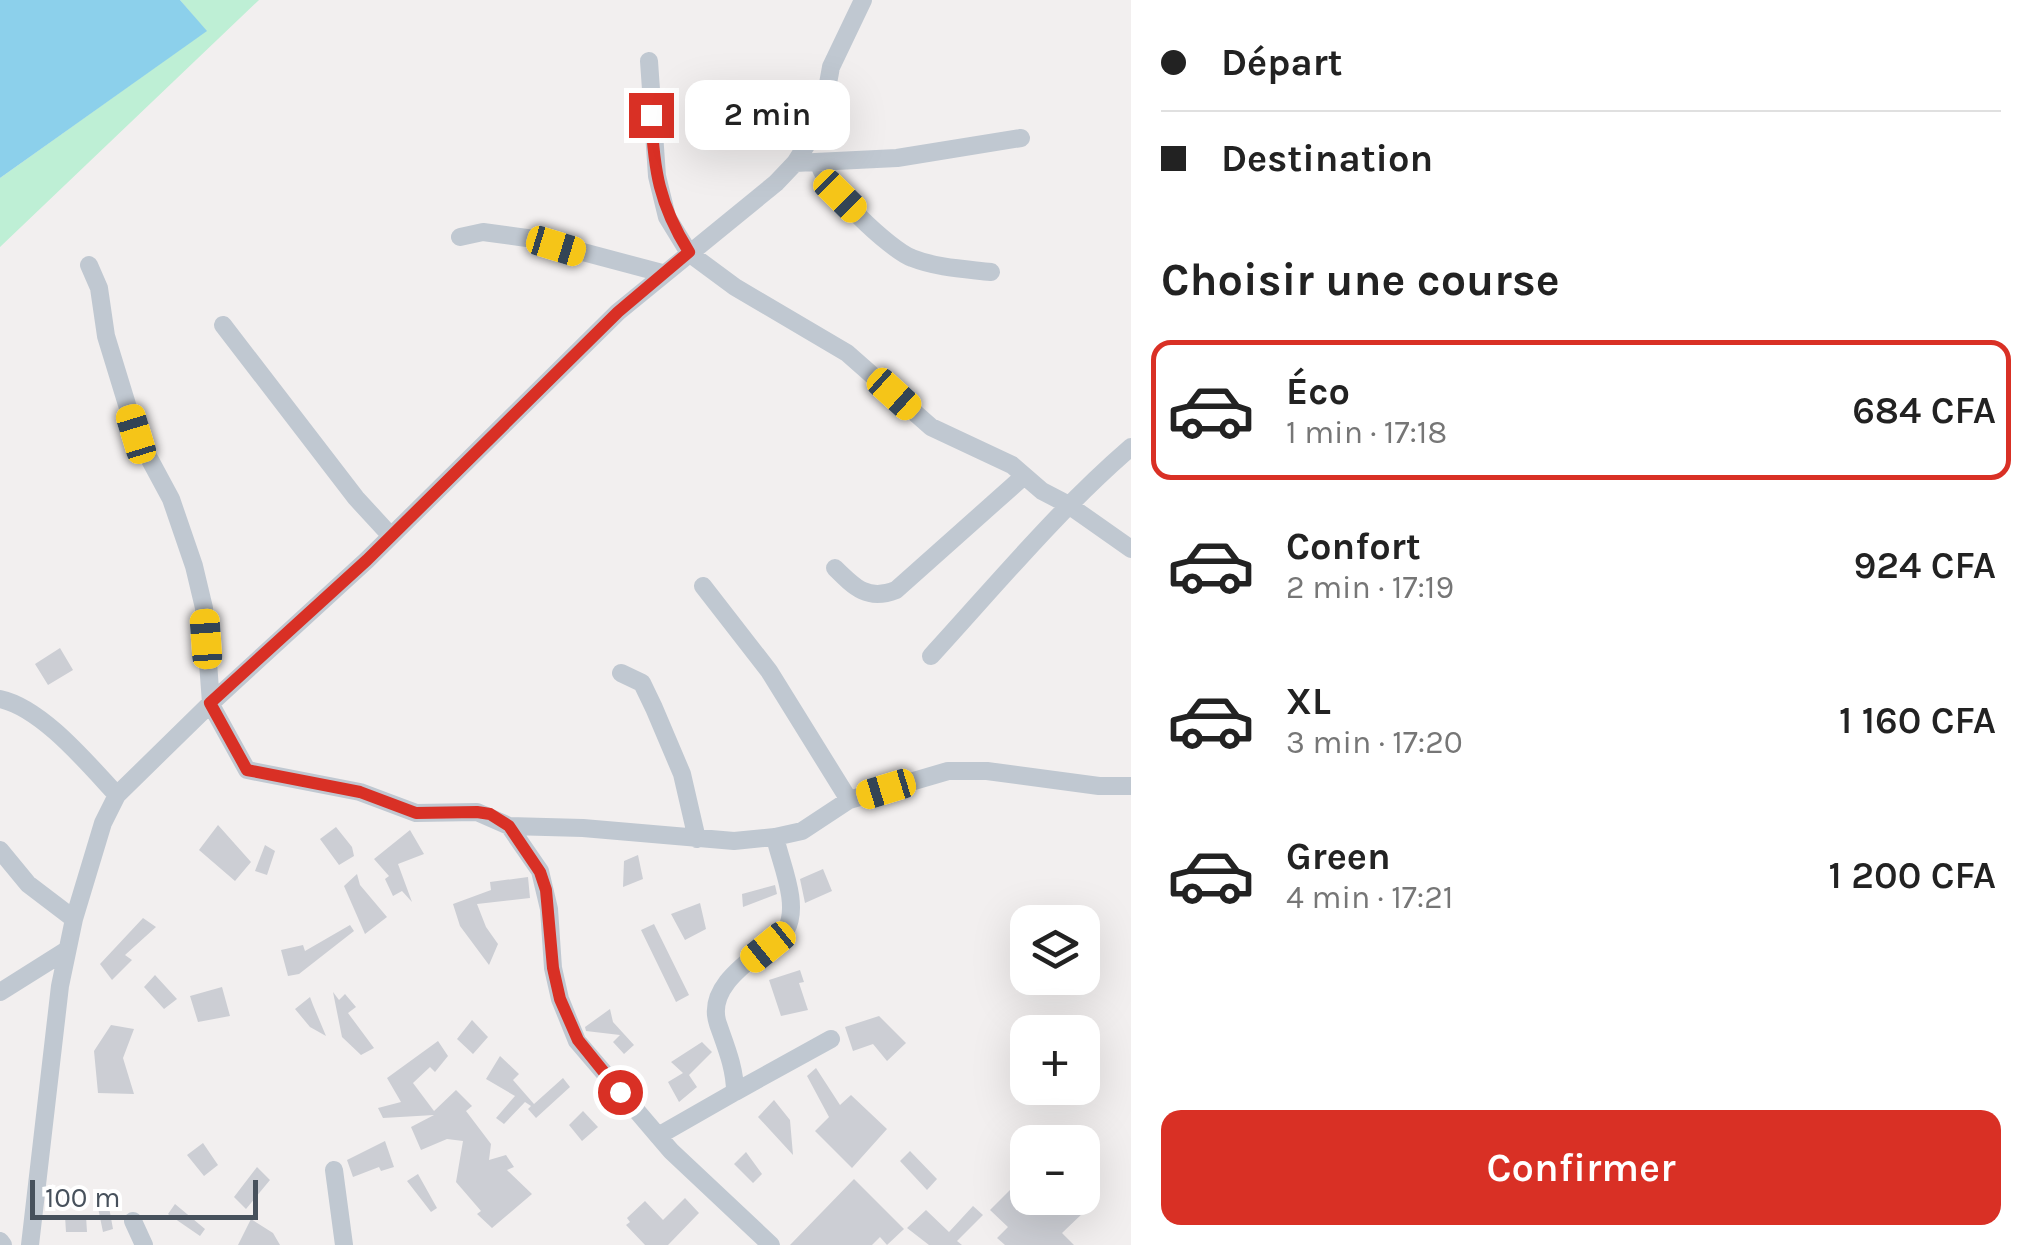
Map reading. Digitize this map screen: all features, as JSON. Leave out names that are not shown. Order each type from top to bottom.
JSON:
[{"type":"street","points":[[30,1245],[60,986],[74,919],[102,823],[117,795],[210,703],[367,560],[662,273],[734,220],[795,163],[820,122],[830,67],[862,0]]},
{"type":"street","points":[[649,61],[657,176],[667,217],[689,252],[735,286],[847,353],[945,436],[1000,458],[1042,491],[1131,549]]},
{"type":"street","points":[[795,163],[928,154],[1021,138]]},
{"type":"street","points":[[819,163],[826,181],[910,258],[991,272]]},
{"type":"street","points":[[460,236],[482,232],[534,239],[662,273]]},
{"type":"street","points":[[89,265],[136,434],[171,498],[194,566],[204,608],[210,703],[247,770],[360,792],[416,813],[490,814],[509,826],[540,872],[549,909],[553,968],[560,999],[578,1040],[658,1136],[771,1245]]},
{"type":"street","points":[[223,326],[356,498],[390,535]]},
{"type":"street","points":[[931,656],[1067,504],[1131,447]]},
{"type":"street","points":[[835,568],[864,594],[883,595],[896,590],[1024,476]]},
{"type":"street","points":[[703,586],[769,671],[849,800]]},
{"type":"street","points":[[621,673],[642,683],[654,708],[682,774],[697,839]]},
{"type":"street","points":[[0,698],[26,709],[117,795]]},
{"type":"street","points":[[509,826],[583,828],[697,839],[775,837],[802,830],[849,800],[948,771],[1131,786]]},
{"type":"street","points":[[735,1092],[714,1002],[722,988],[777,939],[792,920],[792,902],[775,837]]},
{"type":"street","points":[[0,850],[28,884],[74,919]]},
{"type":"street","points":[[0,992],[67,950]]},
{"type":"street","points":[[658,1136],[831,1039]]},
{"type":"street","points":[[334,1170],[344,1245]]},
{"type":"street","points":[[133,1221],[144,1245]]},
{"type":"green space","points":[[180,0],[259,0],[0,247],[0,178],[206,31]]},
{"type":"water","points":[[0,0],[180,0],[207,31],[0,178]]},
{"type":"building","points":[[60,648],[73,670],[48,685],[35,664]]},
{"type":"building","points":[[218,825],[251,862],[235,881],[199,850]]},
{"type":"building","points":[[336,827],[352,847],[354,856],[339,865],[320,839]]},
{"type":"building","points":[[410,830],[424,854],[398,864],[412,902],[402,891],[393,896],[385,879],[389,876],[374,859]]},
{"type":"building","points":[[265,845],[275,851],[267,875],[255,871]]},
{"type":"building","points":[[638,855],[643,879],[623,887],[624,861]]},
{"type":"building","points":[[823,869],[832,891],[805,903],[800,879]]},
{"type":"building","points":[[357,874],[360,885],[387,917],[365,934],[344,886]]},
{"type":"building","points":[[528,877],[530,898],[477,904],[498,944],[489,965],[460,926],[453,904],[491,890],[490,882]]},
{"type":"building","points":[[775,885],[777,894],[743,907],[742,894]]},
{"type":"building","points":[[700,903],[706,929],[685,940],[671,914]]},
{"type":"building","points":[[143,918],[156,927],[125,955],[132,960],[112,980],[100,964]]},
{"type":"building","points":[[654,924],[689,995],[676,1002],[641,930]]},
{"type":"building","points":[[350,925],[354,931],[299,974],[288,976],[281,950],[303,945],[305,951]]},
{"type":"building","points":[[800,970],[804,982],[799,983],[808,1010],[781,1016],[769,980]]},
{"type":"building","points":[[155,975],[177,999],[164,1009],[144,987]]},
{"type":"building","points":[[222,987],[230,1016],[198,1022],[190,996]]},
{"type":"building","points":[[333,992],[339,1000],[345,994],[356,1007],[348,1013],[374,1048],[361,1055],[342,1037]]},
{"type":"building","points":[[310,997],[326,1036],[310,1027],[295,1009]]},
{"type":"building","points":[[610,1009],[613,1022],[634,1045],[624,1054],[613,1042],[620,1035],[586,1031],[585,1027]]},
{"type":"building","points":[[879,1016],[906,1043],[887,1061],[873,1044],[853,1051],[845,1027]]},
{"type":"building","points":[[472,1020],[488,1037],[473,1054],[457,1039]]},
{"type":"building","points":[[111,1025],[134,1029],[123,1058],[134,1094],[98,1093],[94,1051]]},
{"type":"building","points":[[438,1041],[448,1056],[435,1072],[430,1067],[413,1083],[434,1111],[456,1090],[472,1106],[466,1111],[491,1144],[489,1160],[506,1155],[514,1167],[507,1170],[532,1194],[492,1228],[477,1214],[481,1211],[456,1182],[463,1141],[447,1139],[421,1150],[411,1127],[434,1115],[383,1118],[378,1108],[401,1102],[387,1078]]},
{"type":"building","points":[[702,1042],[712,1052],[689,1075],[697,1087],[679,1102],[668,1082],[683,1073],[671,1062]]},
{"type":"building","points":[[500,1056],[519,1074],[513,1080],[534,1104],[563,1078],[570,1087],[536,1118],[525,1102],[504,1124],[496,1118],[515,1096],[486,1079]]},
{"type":"building","points":[[816,1068],[840,1105],[851,1095],[887,1129],[852,1168],[815,1131],[829,1117],[807,1076]]},
{"type":"building","points":[[774,1100],[790,1120],[793,1155],[758,1117]]},
{"type":"building","points":[[583,1111],[598,1127],[582,1141],[569,1125]]},
{"type":"building","points":[[385,1141],[394,1167],[381,1171],[379,1167],[353,1177],[347,1160]]},
{"type":"building","points":[[203,1143],[218,1165],[204,1176],[187,1155]]},
{"type":"building","points":[[910,1151],[937,1179],[927,1190],[900,1161]]},
{"type":"building","points":[[746,1152],[762,1174],[753,1183],[734,1164]]},
{"type":"building","points":[[257,1167],[270,1180],[246,1209],[234,1197]]},
{"type":"building","points":[[418,1174],[437,1208],[431,1212],[407,1181]]},
{"type":"building","points":[[854,1179],[904,1229],[887,1245],[880,1237],[872,1245],[790,1245]]},
{"type":"building","points":[[1010,1190],[1010,1215],[1081,1215],[1062,1233],[1074,1245],[1005,1245],[997,1238],[1008,1227],[990,1210]]},
{"type":"building","points":[[107,1196],[113,1229],[103,1232],[96,1198]]},
{"type":"building","points":[[685,1198],[699,1213],[668,1245],[645,1245],[626,1225],[630,1222],[627,1218],[645,1201],[663,1220]]},
{"type":"building","points":[[175,1204],[205,1229],[200,1236],[168,1214]]},
{"type":"building","points":[[973,1206],[983,1215],[957,1241],[962,1245],[929,1245],[907,1228],[926,1210],[949,1232]]},
{"type":"building","points":[[65,1216],[86,1216],[87,1232],[66,1232]]},
{"type":"building","points":[[251,1219],[273,1233],[280,1245],[238,1245]]},
{"type":"route","points":[[620,1092],[578,1040],[560,999],[546,890],[540,872],[509,826],[490,814],[460,810],[416,813],[360,792],[247,770],[210,703],[367,560],[618,312],[689,252],[667,217],[657,176],[651,115]]}]
